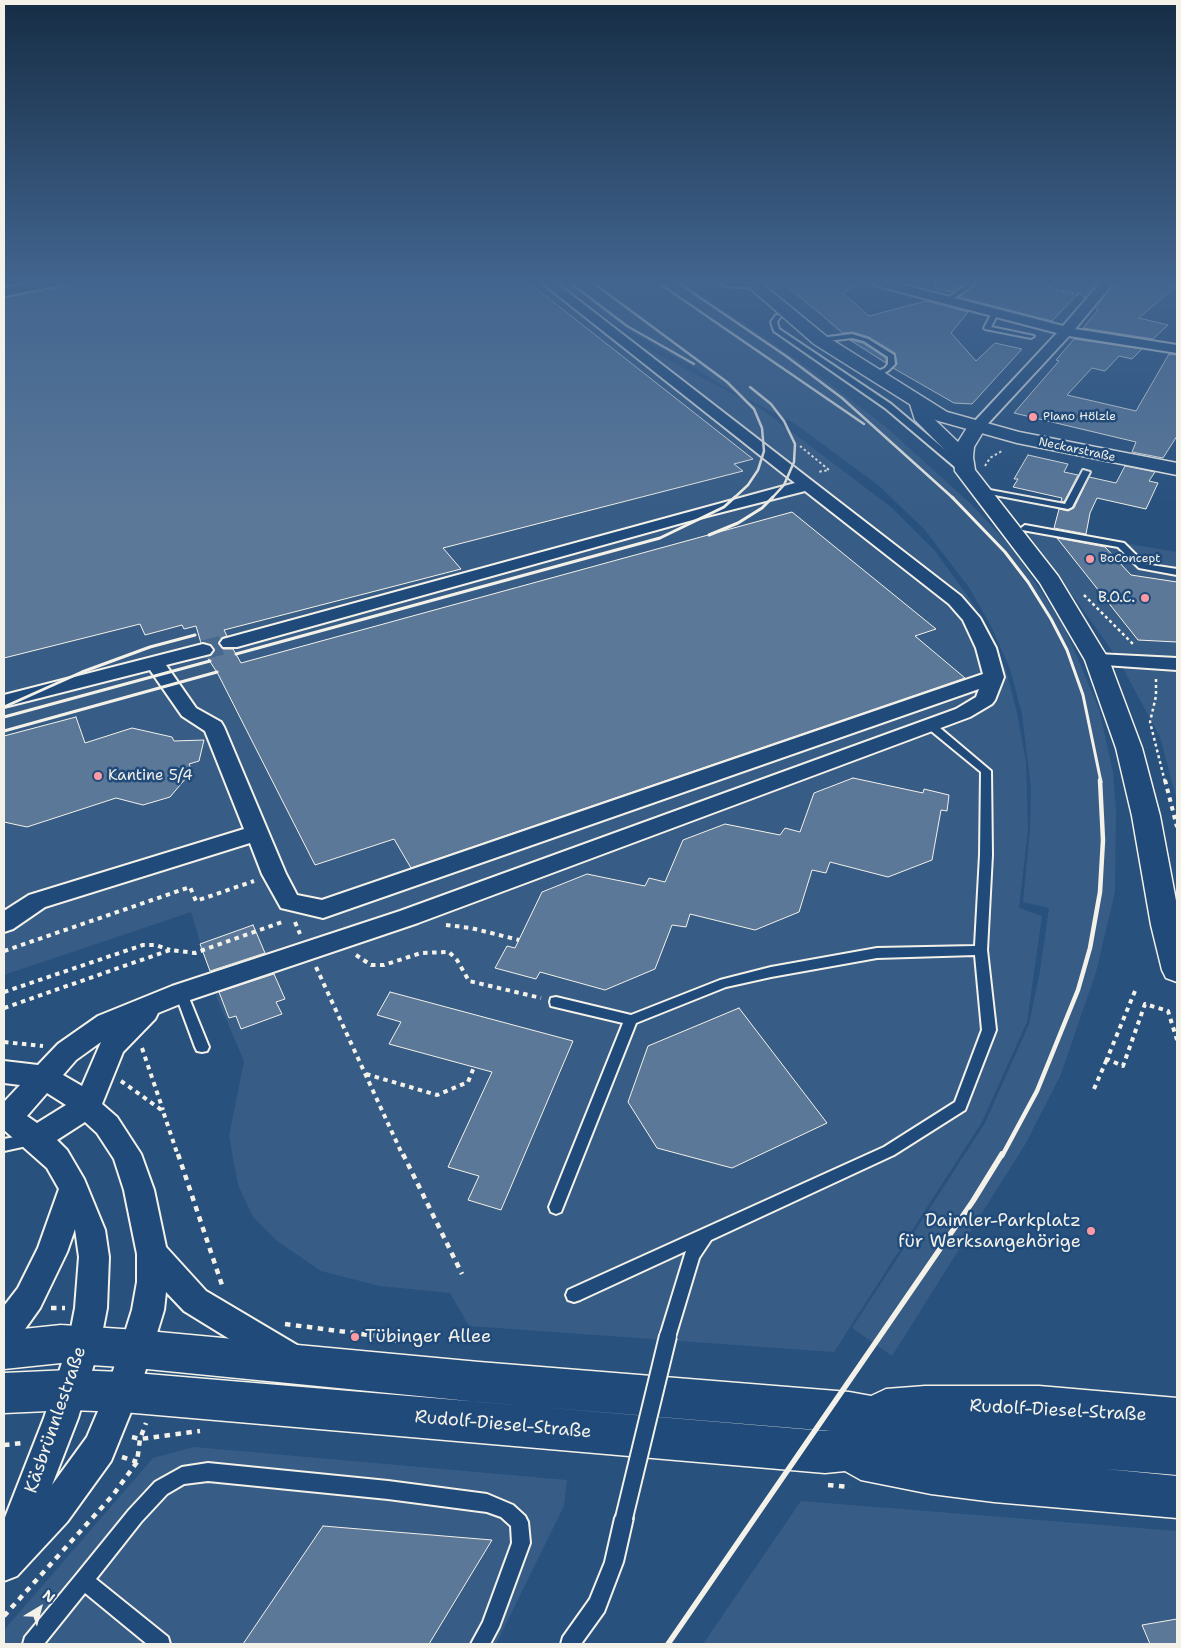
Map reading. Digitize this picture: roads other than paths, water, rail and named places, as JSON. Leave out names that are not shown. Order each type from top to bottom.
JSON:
[{"type":"main road","name":"Neckarstraße","points":[[848,359],[919,404],[948,418],[1078,451],[1177,469]]},
{"type":"main road","points":[[919,404],[924,420],[964,464],[978,490],[1050,581],[1076,621],[1097,660],[1129,748],[1177,970]]},
{"type":"main road","points":[[964,464],[967,441],[978,427]]},
{"type":"main road","points":[[1161,891],[1177,919]]},
{"type":"main road","name":"Rudolf-Diesel-Straße","points":[[4,1350],[38,1345],[84,1344],[302,1365],[849,1412],[1002,1441],[1177,1454]]},
{"type":"main road","name":"Rudolf-Diesel-Straße","points":[[4,1393],[70,1390],[123,1392],[825,1452],[1002,1441]]},
{"type":"main road","name":"Rudolf-Diesel-Straße","points":[[849,1412],[925,1406],[994,1404],[1177,1418]]},
{"type":"main road","points":[[825,1452],[932,1473],[1051,1487],[1177,1497]]},
{"type":"street","points":[[5,1117],[67,1052],[107,1023],[170,997],[408,916],[963,713],[985,700],[994,677],[986,648],[975,625],[955,600],[646,359]]},
{"type":"street","points":[[978,427],[1040,359]]},
{"type":"street","points":[[230,643],[808,485]]},
{"type":"street","points":[[4,701],[203,650]]},
{"type":"street","points":[[1097,660],[1177,664]]},
{"type":"street","points":[[154,662],[190,712],[214,727],[274,874],[290,902],[324,909],[994,677]]},
{"type":"street","points":[[4,923],[37,901],[257,833]]},
{"type":"street","points":[[36,1139],[88,1105],[112,1046],[170,997]]},
{"type":"street","points":[[4,1072],[42,1077],[69,1091],[88,1105],[107,1124],[127,1154],[139,1190],[152,1254],[151,1291],[137,1349],[108,1430],[88,1467],[55,1510],[5,1562]]},
{"type":"street","name":"Käsbrünnlestraße","points":[[5,1117],[36,1139],[57,1159],[74,1188],[90,1230],[94,1257],[91,1308],[84,1344],[70,1390],[5,1562]]},
{"type":"street","points":[[4,1332],[29,1298],[52,1252],[74,1188]]},
{"type":"street","points":[[152,1254],[195,1301],[302,1365]]},
{"type":"lane","points":[[819,359],[888,406],[964,464]]},
{"type":"lane","points":[[874,376],[887,369],[891,364],[892,359]]},
{"type":"lane","points":[[978,490],[1068,507],[1086,472]]},
{"type":"lane","points":[[1025,528],[1121,545],[1142,566],[1177,572]]},
{"type":"lane","points":[[574,1295],[889,1151],[960,1106],[989,1030],[981,950],[986,856],[986,771],[929,724]]},
{"type":"lane","points":[[556,1002],[631,1020],[724,983],[771,972],[877,953],[981,950]]},
{"type":"lane","points":[[170,997],[202,1047]]},
{"type":"lane","points":[[556,1207],[631,1020]]},
{"type":"lane","points":[[4,1145],[36,1139]]},
{"type":"lane","points":[[570,1644],[596,1605],[614,1562],[668,1336],[692,1255],[706,1234]]},
{"type":"lane","points":[[32,1644],[135,1516],[161,1488],[182,1476],[208,1472],[388,1490],[487,1503],[507,1512],[519,1522],[521,1543],[490,1628],[480,1644]]},
{"type":"lane","points":[[83,1580],[161,1644]]},
{"type":"tunnel","points":[[203,650],[230,643]]},
{"type":"railway","points":[[685,359],[694,364]]},
{"type":"railway","points":[[696,359],[727,382],[754,409],[762,428],[764,451],[758,470],[748,485],[734,498]]},
{"type":"railway","points":[[769,359],[864,424]]},
{"type":"railway","points":[[790,359],[842,398],[953,498]]},
{"type":"railway","points":[[750,387],[771,404],[784,421],[795,444],[794,462],[784,485],[772,498]]},
{"type":"railway","points":[[236,654],[660,538],[724,507],[735,497]]},
{"type":"railway","points":[[709,535],[738,523],[762,508],[772,498]]},
{"type":"railway","points":[[953,498],[1005,552],[1028,582],[1051,619],[1067,650],[1083,695],[1101,782]]},
{"type":"railway","points":[[4,707],[82,672],[150,647],[195,635]]},
{"type":"railway","points":[[4,717],[210,661]]},
{"type":"railway","points":[[4,731],[217,672]]},
{"type":"railway","points":[[1002,1156],[1037,1091],[1078,990],[1090,948],[1100,892],[1103,840],[1100,780]]},
{"type":"railway","points":[[668,1644],[973,1201],[1002,1154]]},
{"type":"place","name":"Piano Hölzle","points":[[1033,417]]},
{"type":"place","name":"BoConcept","points":[[1090,559]]},
{"type":"place","name":"B.O.C.","points":[[1145,598]]},
{"type":"place","name":"Kantine 5/4","points":[[98,776]]},
{"type":"place","name":"Daimler-Parkplatz für Werksangehörige","points":[[1091,1231]]},
{"type":"place","name":"Tübinger Allee","points":[[355,1337]]}]
